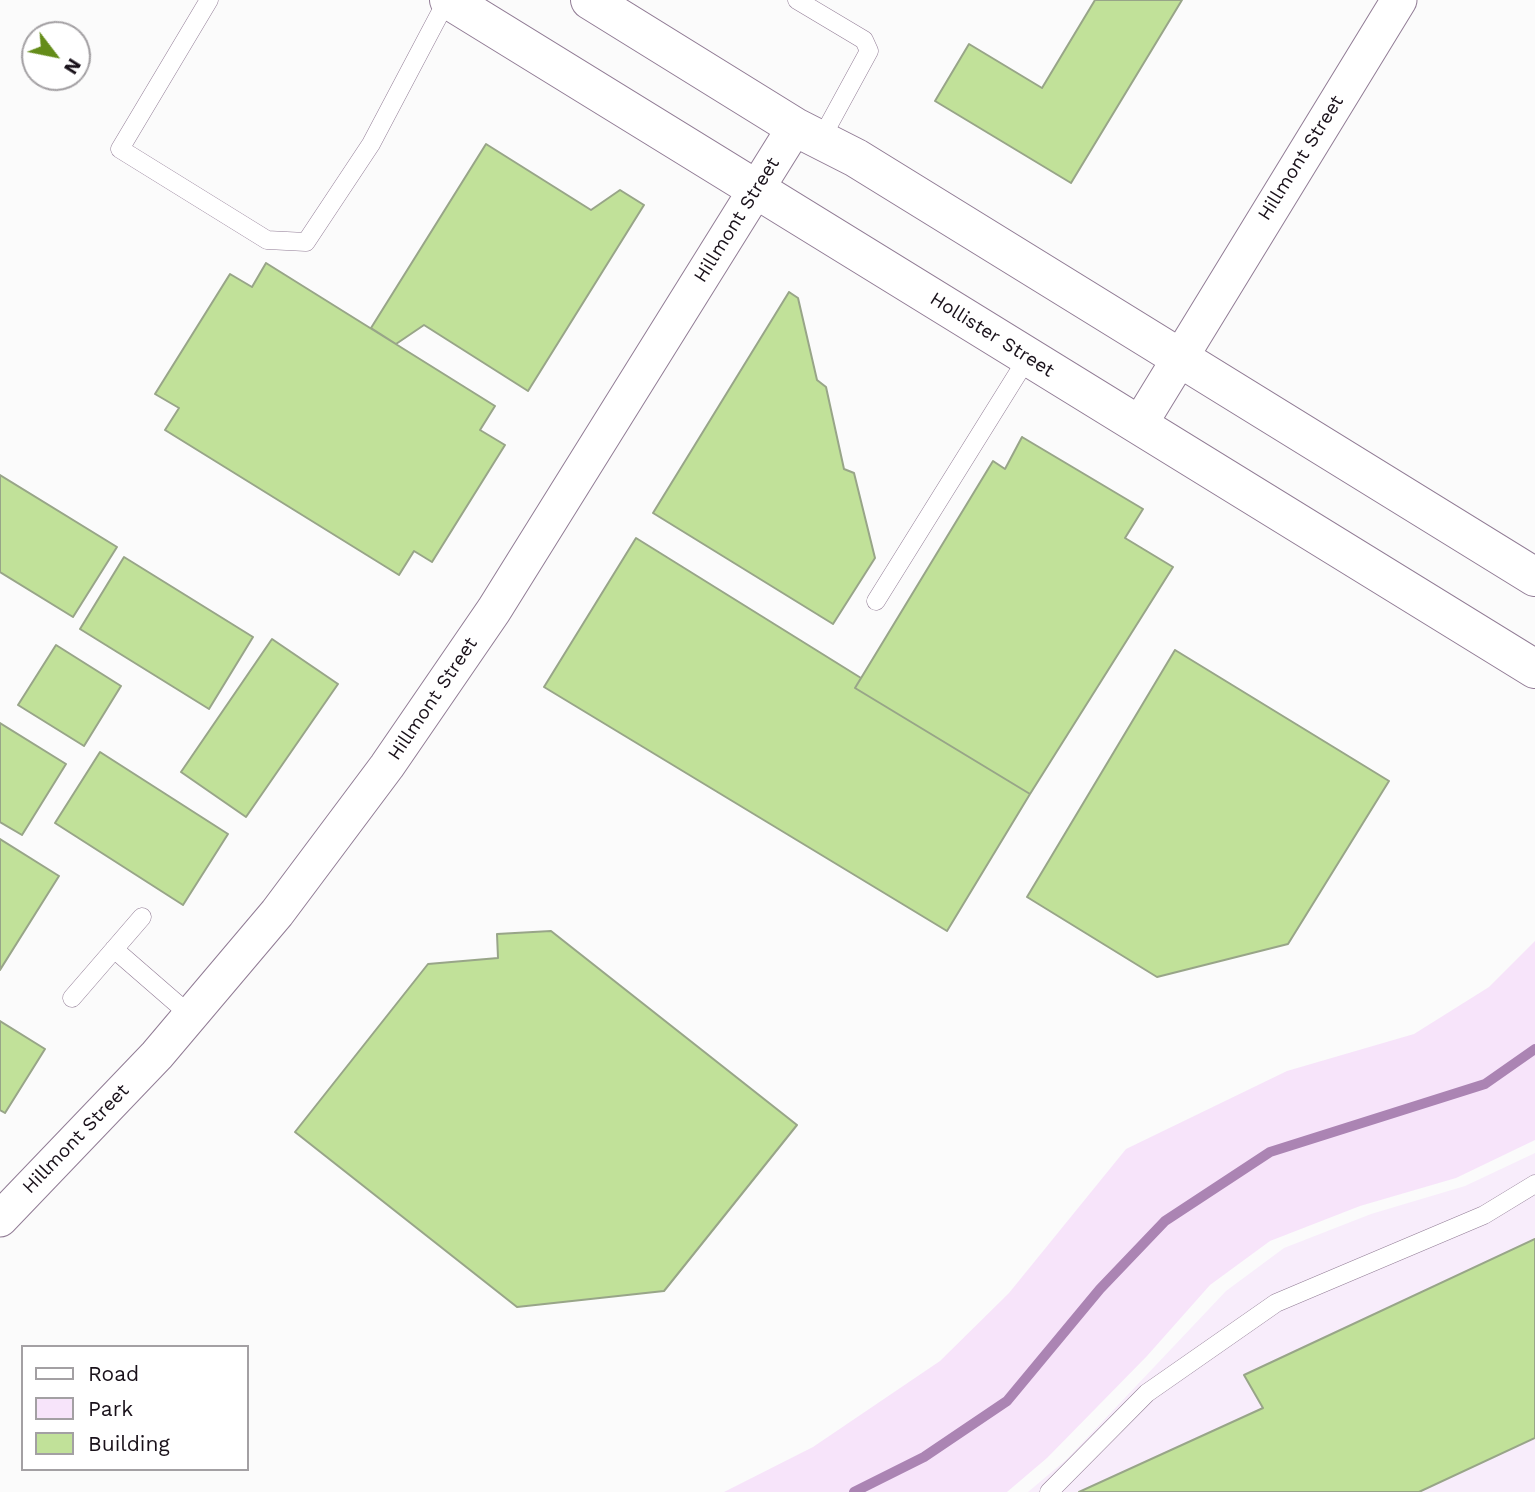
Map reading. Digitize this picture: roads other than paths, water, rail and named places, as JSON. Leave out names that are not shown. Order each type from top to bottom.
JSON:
[{"type":"main road","name":"Hollister Street","points":[[448,0],[1535,669]]},
{"type":"main road","points":[[601,3],[808,133],[856,158],[1535,577]]},
{"type":"street","name":"Hillmont Street","points":[[1139,425],[1399,0]]},
{"type":"street","name":"Hillmont Street","points":[[0,1219],[157,1055],[277,913],[347,819],[494,610],[756,190],[808,133]]},
{"type":"lane","points":[[209,0],[120,149],[267,240],[306,242],[371,144],[448,0]]},
{"type":"lane","points":[[797,0],[864,40],[869,51],[808,133]]},
{"type":"lane","points":[[876,601],[1028,357]]},
{"type":"lane","points":[[72,998],[142,917]]},
{"type":"lane","points":[[114,949],[190,1015]]},
{"type":"lane","points":[[1049,1492],[1147,1393],[1276,1303],[1484,1215],[1535,1184]]},
{"type":"waterway","points":[[854,1492],[924,1457],[1007,1401],[1100,1289],[1165,1221],[1270,1152],[1485,1084],[1535,1049]]}]
